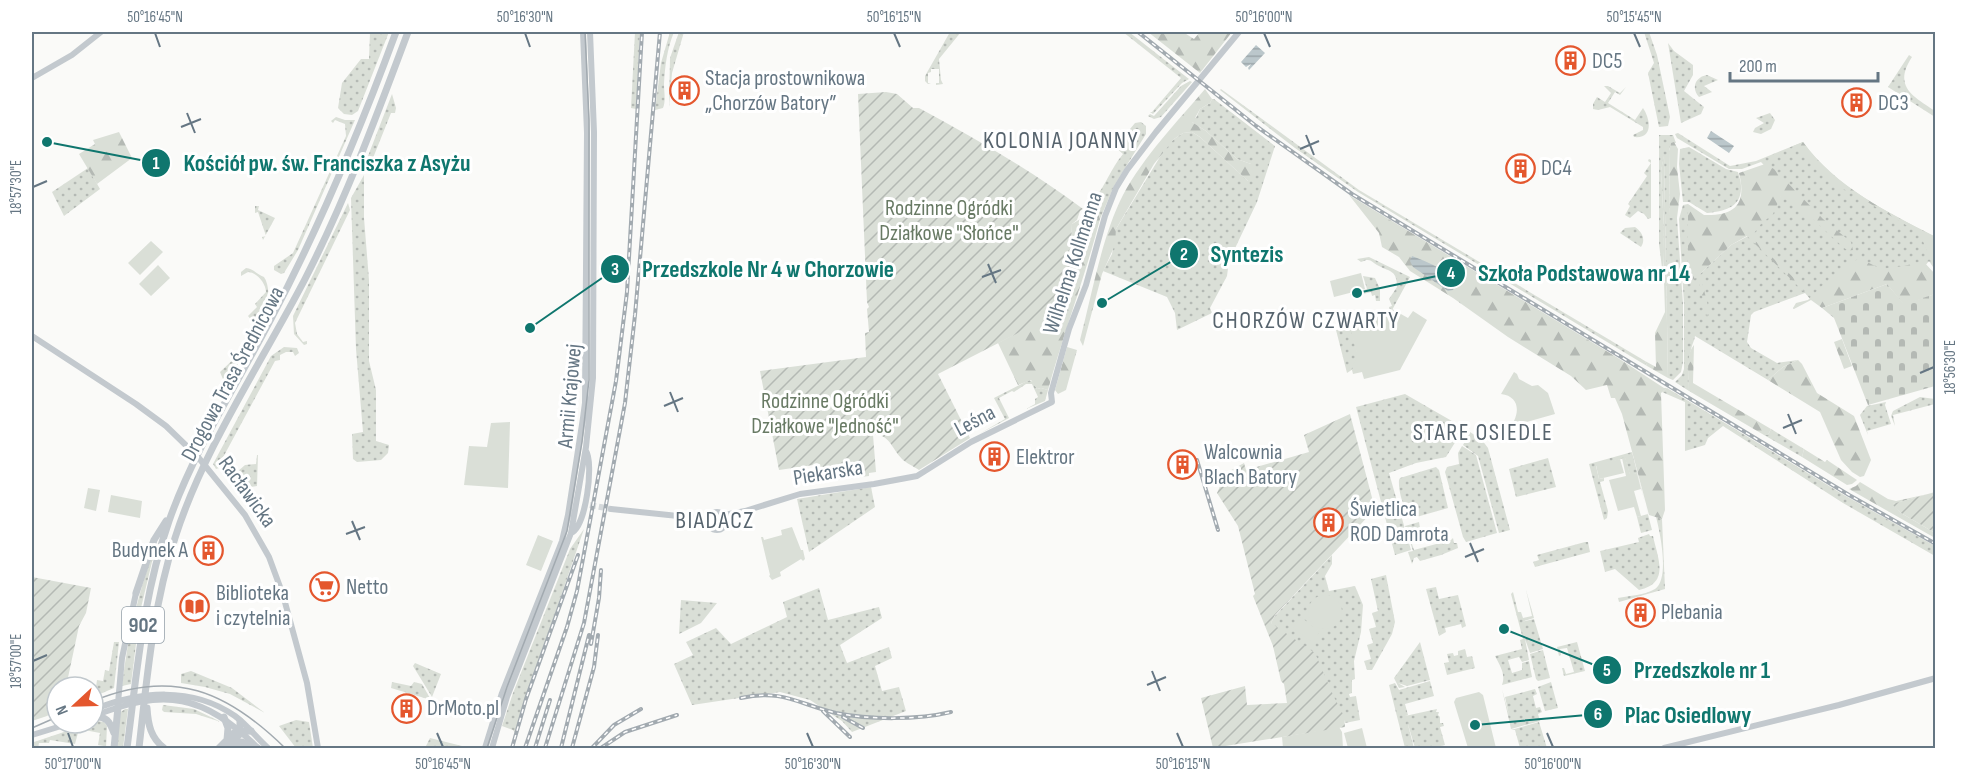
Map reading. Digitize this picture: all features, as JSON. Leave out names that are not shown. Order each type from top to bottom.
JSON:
[{"type":"main road","name":"Drogowa Trasa Średnicowa","points":[[139,748],[161,589],[186,507],[210,454],[320,247],[367,142],[408,32]]},
{"type":"main road","name":"Drogowa Trasa Średnicowa","points":[[127,748],[150,587],[175,506],[201,447],[270,320],[327,206],[395,34]]},
{"type":"main road","points":[[136,592],[154,540],[175,506]]},
{"type":"main road","points":[[146,692],[149,727],[155,739],[164,748]]},
{"type":"main road","points":[[114,748],[114,735],[122,703]]},
{"type":"main road","points":[[224,717],[228,730],[227,740]]},
{"type":"main road","points":[[105,718],[111,724],[114,735]]},
{"type":"main road","points":[[228,748],[241,731],[240,721]]},
{"type":"main road","points":[[219,748],[235,732],[251,731]]},
{"type":"main road","points":[[228,748],[242,742],[258,748]]},
{"type":"street","points":[[32,78],[69,56],[101,32]]},
{"type":"street","name":"Armii Krajowej","points":[[583,32],[590,120]]},
{"type":"street","name":"Armii Krajowej","points":[[492,748],[507,697],[568,531],[593,378],[590,32]]},
{"type":"street","name":"Wilhelma Kollmanna","points":[[1052,402],[1051,393],[1069,329],[1086,285],[1105,216],[1114,194],[1133,162],[1239,32]]},
{"type":"street","name":"Racławicka","points":[[32,336],[151,414],[184,442],[217,479],[253,527],[277,576],[308,683],[318,748]]},
{"type":"street","name":"Leśna","points":[[917,476],[971,442],[1052,402]]},
{"type":"street","points":[[568,531],[578,528],[587,505],[590,461],[582,450]]},
{"type":"street","name":"Piekarska","points":[[725,518],[800,494],[917,476]]},
{"type":"street","points":[[611,509],[707,519]]},
{"type":"street","points":[[716,511],[725,518],[723,527],[716,530],[709,526],[707,519],[716,511]]},
{"type":"street","name":"Armii Krajowej","points":[[485,748],[499,701],[568,531]]},
{"type":"street","points":[[122,703],[125,641],[136,592]]},
{"type":"street","points":[[1664,748],[1846,703],[1935,678]]},
{"type":"street","points":[[105,711],[145,695],[199,705],[224,717],[258,748]]},
{"type":"street","points":[[168,698],[183,696],[204,701],[225,710],[268,748]]},
{"type":"street","points":[[105,707],[122,703]]},
{"type":"green space","points":[[370,32],[389,32],[358,111],[352,115],[344,114],[338,108],[342,83],[361,59],[369,59]]},
{"type":"green space","points":[[635,32],[640,32],[636,109],[631,108]]},
{"type":"green space","points":[[670,32],[674,32],[666,64],[664,105],[663,108],[655,110],[661,63]]},
{"type":"green space","points":[[679,32],[684,32],[672,73],[669,107],[670,58]]},
{"type":"green space","points":[[950,32],[961,32],[939,59],[943,84],[936,85],[939,83],[939,69],[931,69],[928,73],[928,83],[931,84],[928,84],[925,76]]},
{"type":"green space","points":[[1123,32],[1129,32],[1189,79],[1182,83],[1153,114],[1150,112],[1181,78]]},
{"type":"green space","points":[[1148,32],[1183,32],[1194,39],[1200,32],[1232,32],[1200,73]]},
{"type":"green space","points":[[1644,32],[1649,32],[1657,55],[1670,117],[1668,126],[1659,127],[1648,73],[1654,63]]},
{"type":"green space","points":[[1668,43],[1674,51],[1693,65],[1693,75],[1684,91],[1704,107],[1701,114],[1681,123]]},
{"type":"green space","points":[[1909,55],[1912,57],[1904,76],[1905,83],[1913,95],[1935,111],[1935,117],[1888,87]]},
{"type":"green space","points":[[1707,75],[1718,80],[1704,86],[1712,92],[1699,97],[1695,90],[1697,80]]},
{"type":"green space","points":[[1192,82],[1161,117],[1154,119],[1148,116],[1150,114],[1154,116],[1181,86]]},
{"type":"green space","points":[[1604,86],[1620,93],[1626,87],[1620,95],[1615,92],[1608,103],[1635,120],[1643,108],[1649,123],[1645,135],[1634,137],[1633,135],[1643,130],[1643,127],[1610,107],[1593,109],[1597,97],[1605,102],[1611,93]]},
{"type":"green space","points":[[1205,89],[1212,99],[1200,109],[1195,118],[1192,116],[1192,122],[1206,131],[1237,159],[1251,164],[1256,172],[1254,180],[1248,181],[1192,132],[1183,133],[1174,139],[1154,164],[1116,229],[1115,245],[1102,274],[1083,346],[1080,340],[1098,266],[1109,228],[1123,195],[1151,153]]},
{"type":"green space","points":[[1221,89],[1359,190],[1645,361],[1647,366],[1358,192],[1295,148]]},
{"type":"green space","points":[[886,92],[897,94],[913,108],[919,108],[961,131],[1043,181],[1083,209],[1072,224],[1071,247],[1076,249],[1065,309],[938,374],[970,438],[919,470],[902,459],[887,439],[873,435],[876,472],[869,473],[869,476],[824,482],[820,464],[779,470],[760,371],[866,357],[865,333],[869,332],[867,309],[869,307],[858,94]]},
{"type":"green space","points":[[392,94],[395,113],[391,113],[373,158],[377,160],[373,165],[363,169]]},
{"type":"green space","points":[[1212,99],[1275,146],[1257,202],[1229,261],[1227,276],[1210,308],[1212,313],[1177,330],[1175,313],[1167,297],[1103,271],[1112,254],[1116,229],[1166,147],[1183,133],[1192,132],[1200,137],[1248,181],[1251,164],[1237,159],[1206,131],[1192,122],[1192,115],[1196,118],[1200,109]]},
{"type":"green space","points":[[1770,113],[1775,120],[1771,129],[1761,134],[1753,132],[1755,128],[1764,123],[1756,118]]},
{"type":"green space","points":[[336,117],[355,120],[298,250],[284,273],[281,274],[274,270],[274,266],[293,253],[346,136],[345,124],[335,120],[333,123],[331,121]]},
{"type":"green space","points":[[1141,122],[1146,126],[1146,134],[1114,186],[1100,219],[1096,208],[1088,211],[1086,207],[1098,194],[1123,154],[1115,147],[1135,123]]},
{"type":"green space","points":[[119,132],[132,158],[97,184],[79,154],[95,144],[93,140]]},
{"type":"green space","points":[[1678,133],[1730,166],[1756,161],[1803,142],[1830,172],[1846,185],[1880,207],[1934,236],[1935,270],[1929,261],[1925,266],[1811,300],[1805,293],[1754,312],[1751,315],[1747,342],[1751,348],[1777,363],[1798,360],[1783,367],[1768,380],[1695,336],[1689,360],[1689,391],[1675,382],[1684,369],[1684,304],[1679,219],[1683,205],[1688,204],[1688,282],[1731,245],[1748,236],[1786,189],[1761,162],[1742,169],[1729,169],[1677,138],[1675,134]]},
{"type":"green space","points":[[1659,135],[1673,135],[1676,143],[1671,143],[1669,151],[1670,216],[1677,218],[1683,304],[1683,362],[1681,372],[1673,380],[1668,378],[1664,156],[1661,171],[1664,228],[1663,276],[1659,244]]},
{"type":"green space","points":[[1674,142],[1678,149],[1680,194],[1677,218],[1670,218],[1669,151],[1671,143]]},
{"type":"green space","points":[[1803,142],[1831,172],[1863,197],[1935,237],[1935,259],[1929,255],[1916,231],[1854,194],[1830,183],[1801,150],[1793,146]]},
{"type":"green space","points":[[1689,147],[1726,169],[1738,172],[1741,193],[1735,204],[1720,211],[1707,213],[1689,202],[1683,202],[1679,164],[1680,149]]},
{"type":"green space","points":[[1664,154],[1668,378],[1647,366],[1645,361],[1656,367],[1655,333],[1665,312],[1661,171]]},
{"type":"green space","points":[[1651,163],[1651,218],[1648,219],[1638,211],[1630,218],[1625,215],[1630,206],[1628,204],[1647,176],[1644,173]]},
{"type":"green space","points":[[1765,164],[1774,169],[1823,219],[1851,242],[1853,250],[1849,251],[1844,248],[1790,198],[1781,196],[1773,214],[1751,237],[1798,282],[1805,293],[1747,236],[1731,245],[1700,274],[1709,310],[1707,317],[1698,277],[1688,282],[1688,204],[1704,215],[1715,215],[1731,210],[1740,200],[1739,173]]},
{"type":"green space","points":[[88,168],[100,189],[64,216],[52,192]]},
{"type":"green space","points":[[364,175],[364,218],[369,280],[369,361],[376,390],[376,441],[389,445],[388,453],[381,460],[357,462],[353,459],[352,434],[363,432],[356,349],[351,198]]},
{"type":"green space","points":[[1349,195],[1667,388],[1661,393],[1665,510],[1662,519],[1649,515],[1622,414],[1615,398],[1611,398],[1607,385],[1586,390],[1571,376],[1410,271],[1399,257],[1382,247],[1379,233]]},
{"type":"green space","points":[[348,203],[350,210],[295,323],[297,334],[303,342],[307,341],[304,345],[294,334],[293,316]]},
{"type":"green space","points":[[255,206],[259,206],[258,210],[275,218],[266,235],[258,212],[255,213]]},
{"type":"green space","points":[[1092,208],[1097,210],[1100,219],[1048,390],[1037,389],[1031,380],[1018,385],[998,343],[1065,308],[1072,224],[1087,215]]},
{"type":"green space","points":[[1635,227],[1642,236],[1641,247],[1620,233],[1625,228]]},
{"type":"green space","points":[[151,241],[163,252],[140,275],[128,263]]},
{"type":"green space","points":[[1369,257],[1410,277],[1391,312],[1389,307],[1392,306],[1389,299],[1397,287],[1396,277],[1392,272],[1371,261],[1361,262],[1357,259]]},
{"type":"green space","points":[[1859,258],[1881,269],[1923,261],[1935,274],[1935,294],[1904,305],[1887,284],[1822,308],[1811,300],[1793,308],[1796,303],[1808,300],[1827,281]]},
{"type":"green space","points":[[158,265],[170,278],[151,296],[139,284]]},
{"type":"green space","points":[[246,268],[264,277],[268,288],[268,301],[258,331],[228,383],[225,384],[220,372],[241,352],[239,349],[249,337],[253,322],[248,316],[266,292],[262,282],[254,274],[248,272],[241,276],[241,272]]},
{"type":"green space","points":[[1361,273],[1365,289],[1334,297],[1330,281]]},
{"type":"green space","points":[[1363,276],[1375,278],[1380,289],[1380,301],[1376,301],[1375,295],[1372,296],[1371,292],[1351,297],[1350,294],[1367,289]]},
{"type":"green space","points":[[1887,284],[1904,304],[1935,294],[1935,386],[1868,405],[1834,318],[1822,308]]},
{"type":"green space","points":[[1392,309],[1408,318],[1413,311],[1427,320],[1400,370],[1364,379],[1362,372],[1353,374],[1357,354],[1349,322],[1390,312]]},
{"type":"green space","points":[[1351,327],[1358,356],[1353,369],[1347,373],[1336,330]]},
{"type":"green space","points":[[1842,339],[1852,366],[1844,369],[1834,342]]},
{"type":"green space","points":[[1694,345],[1693,383],[1771,429],[1768,435],[1764,435],[1689,391],[1688,360]]},
{"type":"green space","points":[[284,347],[297,348],[299,353],[295,356],[293,352],[286,352],[280,355],[280,360],[275,361],[220,463],[237,472],[245,465],[256,464],[258,455],[257,486],[250,487],[226,469],[222,467],[216,469],[213,464],[271,356]]},
{"type":"green space","points":[[1067,347],[1077,350],[1066,390],[1058,394],[1055,390]]},
{"type":"green space","points":[[1798,360],[1817,393],[1854,416],[1871,460],[1864,476],[1860,477],[1852,472],[1841,460],[1820,412],[1768,380],[1783,367]]},
{"type":"green space","points":[[1514,372],[1519,379],[1532,386],[1538,385],[1548,393],[1555,414],[1516,425],[1514,421],[1517,412],[1516,403],[1511,397],[1501,394]]},
{"type":"green space","points":[[1029,380],[1037,389],[1048,390],[1045,401],[1026,409],[1035,404],[1035,399],[1038,397],[1032,384],[1026,384],[1012,391],[999,398],[1009,418],[979,434],[1005,419],[994,398]]},
{"type":"green space","points":[[1667,388],[1844,495],[1935,546],[1935,556],[1843,503],[1723,426],[1708,438],[1705,445],[1685,451],[1685,402],[1662,392]]},
{"type":"green space","points":[[1405,394],[1464,428],[1446,457],[1416,463],[1389,473],[1411,550],[1395,555],[1356,407]]},
{"type":"green space","points":[[1920,397],[1935,399],[1935,404],[1893,415],[1895,426],[1891,416],[1893,411]]},
{"type":"green space","points":[[1886,402],[1891,424],[1867,431],[1868,435],[1860,415],[1867,406]]},
{"type":"green space","points":[[1350,414],[1375,509],[1275,615],[1271,623],[1315,653],[1344,716],[1345,727],[1213,748],[1201,698],[1245,686],[1247,705],[1287,703],[1273,646],[1253,596],[1255,594],[1238,526],[1217,493],[1226,473],[1244,463],[1246,470],[1309,452],[1304,435]]},
{"type":"green space","points":[[510,422],[508,488],[464,485],[469,446],[487,447],[491,423]]},
{"type":"green space","points":[[1771,429],[1804,449],[1802,457],[1764,435],[1768,435]]},
{"type":"green space","points":[[1470,432],[1482,440],[1488,448],[1510,530],[1499,533],[1478,456],[1463,445]]},
{"type":"green space","points":[[1462,446],[1476,455],[1497,533],[1466,542],[1445,472],[1447,467],[1459,464],[1458,453]]},
{"type":"green space","points":[[1804,449],[1825,462],[1827,460],[1857,480],[1847,485],[1802,457]]},
{"type":"green space","points":[[1632,452],[1646,505],[1637,473],[1630,475],[1625,458],[1596,466],[1599,479],[1604,478],[1604,481],[1600,482],[1608,511],[1607,518],[1604,520],[1589,464]]},
{"type":"green space","points":[[1625,457],[1630,474],[1637,473],[1641,489],[1634,491],[1641,516],[1637,517],[1634,507],[1618,511],[1609,480],[1626,476],[1622,458]]},
{"type":"green space","points":[[1548,458],[1556,487],[1516,497],[1509,469]]},
{"type":"green space","points":[[1620,459],[1624,473],[1599,479],[1596,465]]},
{"type":"green space","points":[[1436,467],[1439,470],[1448,508],[1413,518],[1402,501],[1399,480]]},
{"type":"green space","points":[[1860,482],[1888,499],[1896,501],[1928,494],[1893,504],[1901,513],[1935,533],[1935,538],[1849,489]]},
{"type":"green space","points":[[871,487],[875,507],[809,552],[797,499]]},
{"type":"green space","points":[[88,488],[100,490],[96,511],[84,508]]},
{"type":"green space","points":[[1935,492],[1935,533],[1901,513],[1892,504]]},
{"type":"green space","points":[[111,495],[142,501],[140,518],[108,512]]},
{"type":"green space","points":[[1648,514],[1652,530],[1641,533],[1637,517]]},
{"type":"green space","points":[[1656,517],[1662,519],[1665,589],[1619,602],[1618,598],[1647,593],[1660,584],[1663,555]]},
{"type":"green space","points":[[1419,522],[1420,528],[1414,529],[1417,540],[1411,541],[1414,550],[1453,538],[1458,548],[1420,561],[1417,557],[1414,558],[1412,564],[1408,552],[1413,551],[1405,526]]},
{"type":"green space","points":[[792,527],[805,559],[803,561],[801,559],[780,572],[781,576],[772,580],[769,576],[761,537],[764,540],[782,535],[781,530]]},
{"type":"green space","points":[[584,529],[515,733],[502,726],[513,693],[570,549]]},
{"type":"green space","points":[[1649,534],[1653,536],[1660,569],[1655,582],[1639,590],[1615,569],[1605,572],[1600,551],[1639,542],[1638,538]]},
{"type":"green space","points":[[538,535],[553,541],[541,571],[526,565]]},
{"type":"green space","points":[[157,541],[140,612],[131,684],[122,686],[135,612]]},
{"type":"green space","points":[[1588,542],[1590,552],[1535,567],[1533,562],[1539,560],[1537,555]]},
{"type":"green space","points":[[1332,555],[1332,564],[1325,576],[1329,591],[1355,586],[1363,605],[1361,632],[1354,661],[1355,679],[1352,680],[1352,693],[1349,694],[1350,697],[1356,696],[1360,720],[1345,723],[1325,686],[1271,623]]},
{"type":"green space","points":[[1386,575],[1395,622],[1392,634],[1372,670],[1367,670],[1364,661],[1371,659],[1367,645],[1373,643],[1369,629],[1376,627],[1372,613],[1378,611],[1371,579]]},
{"type":"green space","points":[[32,577],[91,588],[86,613],[79,626],[69,675],[45,675],[45,717],[32,721]]},
{"type":"green space","points":[[1436,587],[1439,599],[1458,595],[1466,626],[1462,628],[1461,624],[1445,628],[1446,632],[1439,636],[1426,589]]},
{"type":"green space","points":[[819,588],[828,620],[879,607],[882,618],[840,645],[847,663],[889,647],[892,658],[875,666],[882,691],[899,687],[906,711],[852,732],[842,721],[810,700],[780,692],[692,705],[674,664],[693,655],[686,642],[716,628],[731,644],[787,617],[783,602]]},
{"type":"green space","points":[[1526,590],[1534,618],[1521,622],[1534,619],[1543,649],[1530,653],[1525,639],[1529,660],[1522,662],[1519,657],[1508,660],[1512,673],[1522,670],[1522,663],[1529,661],[1532,677],[1502,685],[1503,674],[1495,656],[1522,649],[1520,640],[1523,639],[1511,594],[1513,592],[1518,612],[1521,612],[1523,618],[1532,616]]},
{"type":"green space","points":[[1325,595],[1337,600],[1342,612],[1337,624],[1325,629],[1313,624],[1308,612],[1313,600]]},
{"type":"green space","points":[[681,600],[717,603],[701,623],[679,634]]},
{"type":"green space","points":[[1301,617],[1320,632],[1312,642],[1293,628]]},
{"type":"green space","points":[[114,642],[119,642],[114,688],[105,692],[105,670],[109,671]]},
{"type":"green space","points":[[1420,642],[1430,680],[1407,686],[1398,683],[1405,687],[1399,688],[1394,678]]},
{"type":"green space","points":[[1577,642],[1585,671],[1564,676],[1562,668],[1566,674],[1574,672],[1567,648],[1560,649],[1561,655],[1559,656],[1557,647]]},
{"type":"green space","points":[[1465,649],[1467,657],[1472,656],[1475,668],[1447,675],[1444,663],[1449,662],[1447,654],[1458,655],[1458,651]]},
{"type":"green space","points":[[1543,650],[1550,678],[1538,681],[1530,654]]},
{"type":"green space","points":[[415,663],[441,674],[432,697],[413,666]]},
{"type":"green space","points":[[191,671],[232,688],[265,713],[230,694],[181,683],[181,674]]},
{"type":"green space","points":[[1430,681],[1434,696],[1405,704],[1408,715],[1405,716],[1437,709],[1440,723],[1444,726],[1440,727],[1445,745],[1415,748],[1407,721],[1414,748],[1405,748],[1389,685],[1395,683],[1399,690]]},
{"type":"green space","points":[[392,682],[411,686],[414,682],[422,684],[431,700],[391,688]]},
{"type":"green space","points":[[1551,682],[1558,708],[1545,711],[1538,687]]},
{"type":"green space","points":[[1502,689],[1509,715],[1505,697],[1535,689],[1537,694],[1533,696],[1536,708],[1540,707],[1542,712],[1538,714],[1540,721],[1511,729]]},
{"type":"green space","points":[[1479,692],[1483,695],[1496,748],[1468,748],[1454,702],[1456,698]]},
{"type":"green space","points":[[163,705],[194,709],[221,722],[196,714],[164,712]]},
{"type":"green space","points":[[128,709],[123,748],[116,748],[118,714]]},
{"type":"green space","points":[[296,720],[309,722],[313,748],[296,748],[279,726]]},
{"type":"green space","points":[[1539,722],[1547,748],[1520,748],[1515,730],[1511,730]]},
{"type":"green space","points":[[105,723],[107,726],[106,748],[98,745],[100,735],[105,735]]},
{"type":"green space","points":[[1339,727],[1342,732],[1343,748],[1283,748],[1282,737]]},
{"type":"green space","points":[[1362,728],[1367,748],[1348,748],[1344,733]]},
{"type":"green space","points":[[55,735],[77,735],[75,744],[50,740],[49,743],[39,743],[38,748],[32,748],[34,742]]},
{"type":"green space","points":[[430,738],[470,748],[426,746]]},
{"type":"shaded area","points":[[1256,45],[1265,53],[1249,70],[1251,64],[1246,67],[1241,62]]},
{"type":"shaded area","points":[[1711,131],[1734,146],[1729,153],[1707,138]]},
{"type":"shaded area","points":[[1412,256],[1447,273],[1456,283],[1453,290],[1448,291],[1413,267],[1410,261]]},
{"type":"waterway","points":[[409,720],[414,710]]},
{"type":"tunnel","points":[[590,505],[611,509]]},
{"type":"tram line","points":[[487,748],[507,687],[567,531],[582,442],[589,380],[589,120],[585,32]]},
{"type":"tram line","points":[[105,697],[149,686],[174,686],[197,691],[220,699],[242,712],[285,748]]},
{"type":"tram line","points":[[32,728],[45,722]]},
{"type":"railway","points":[[525,748],[567,627],[577,591],[616,381],[627,292],[642,32]]},
{"type":"railway","points":[[545,748],[584,623],[625,403],[660,32]]},
{"type":"railway","points":[[1138,32],[1256,126],[1352,194],[1849,495],[1936,544]]},
{"type":"railway","points":[[1197,460],[1218,530]]},
{"type":"railway","points":[[512,748],[526,699],[578,555]]},
{"type":"railway","points":[[591,644],[601,570]]},
{"type":"railway","points":[[561,748],[589,635]]},
{"type":"railway","points":[[572,748],[594,667],[598,635]]},
{"type":"railway","points":[[741,698],[779,696],[836,713],[864,717],[909,718],[951,712]]},
{"type":"railway","points":[[535,748],[550,700]]},
{"type":"railway","points":[[592,748],[614,725],[641,709]]},
{"type":"railway","points":[[823,711],[850,737]]},
{"type":"railway","points":[[601,748],[625,732],[677,715]]},
{"type":"railway","points":[[843,717],[863,728]]},
{"type":"place","name":"DC5","points":[[1571,61]]},
{"type":"place","name":"Stacja prostownikowa „Chorzów Batory”","points":[[684,91]]},
{"type":"place","name":"DC3","points":[[1857,103]]},
{"type":"place","name":"Kościół pw. św. Franciszka z Asyżu","points":[[47,142]]},
{"type":"place","name":"DC4","points":[[1520,168]]},
{"type":"place","name":"Szkoła Podstawowa nr 14","points":[[1357,293]]},
{"type":"place","name":"Syntezis","points":[[1102,303]]},
{"type":"place","name":"Przedszkole Nr 4 w Chorzowie","points":[[530,328]]},
{"type":"place","name":"Elektror","points":[[995,457]]},
{"type":"place","name":"Walcownia Blach Batory","points":[[1183,465]]},
{"type":"place","name":"Świetlica ROD Damrota","points":[[1329,522]]},
{"type":"place","name":"Budynek A","points":[[209,550]]},
{"type":"place","name":"Netto","points":[[325,587]]},
{"type":"place","name":"Biblioteka i czytelnia","points":[[195,606]]},
{"type":"place","name":"Plebania","points":[[1640,612]]},
{"type":"place","name":"Przedszkole nr 1","points":[[1504,629]]},
{"type":"place","name":"DrMoto.pl","points":[[406,708]]},
{"type":"place","name":"Plac Osiedlowy","points":[[1475,725]]},
{"type":"district","name":"KOLONIA JOANNY","points":[[1061,140]]},
{"type":"district","name":"CHORZÓW CZWARTY","points":[[1306,320]]},
{"type":"district","name":"STARE OSIEDLE","points":[[1483,432]]},
{"type":"district","name":"BIADACZ","points":[[715,520]]},
{"type":"park label","name":"Rodzinne Ogródki Działkowe \"Słońce\"","points":[[949,220]]},
{"type":"park label","name":"Rodzinne Ogródki Działkowe \"Jedność\"","points":[[825,414]]}]
